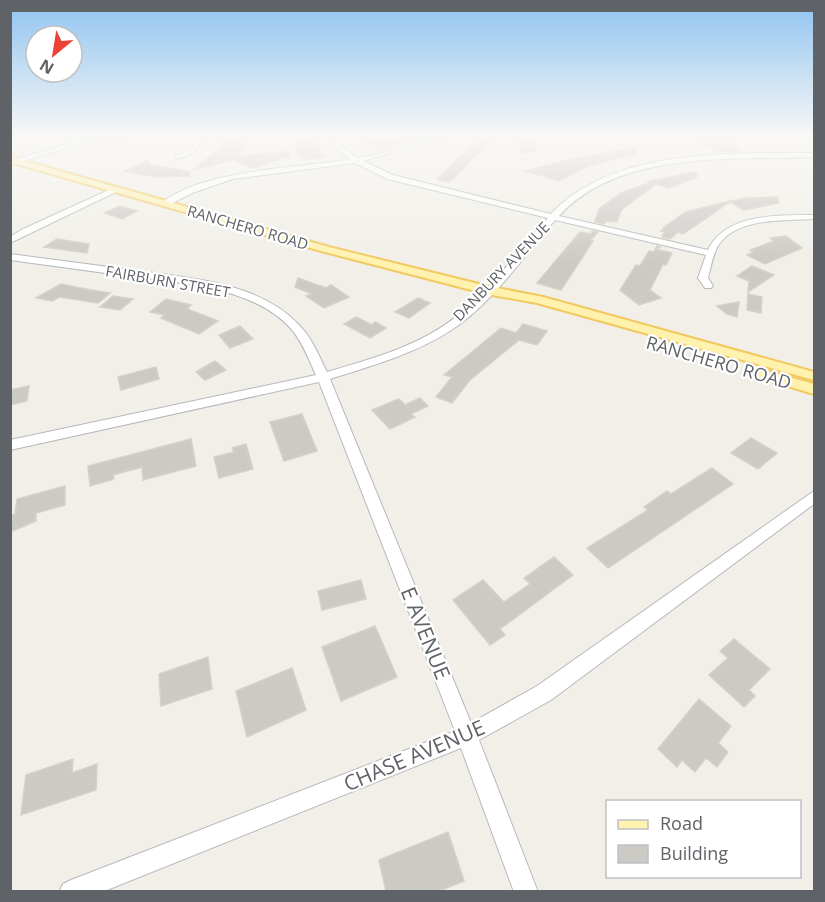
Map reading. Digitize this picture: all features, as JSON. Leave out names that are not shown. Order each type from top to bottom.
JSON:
[{"type":"main road","name":"RANCHERO ROAD","points":[[70,177],[325,249],[487,290],[539,300],[814,376]]},
{"type":"main road","name":"RANCHERO ROAD","points":[[487,290],[533,309],[814,389]]},
{"type":"street","points":[[164,204],[189,192],[232,177]]},
{"type":"street","points":[[390,177],[711,253]]},
{"type":"street","name":"DANBURY AVENUE","points":[[10,445],[323,377],[368,364],[418,343],[460,318],[554,216],[581,191],[613,177]]},
{"type":"street","points":[[10,241],[24,232],[116,190]]},
{"type":"street","points":[[708,286],[703,278],[711,253],[717,241],[727,231],[766,220],[814,217]]},
{"type":"street","name":"FAIRBURN STREET","points":[[10,257],[197,282],[241,294],[265,304],[295,326],[306,341],[323,377]]},
{"type":"street","name":"E AVENUE","points":[[323,377],[468,736],[526,891]]},
{"type":"street","name":"CHASE AVENUE","points":[[71,891],[468,736],[544,693],[814,497]]},
{"type":"building","points":[[439,177],[455,177],[449,182],[437,179]]},
{"type":"building","points":[[546,177],[567,177],[559,181]]},
{"type":"building","points":[[669,177],[697,177],[669,188],[656,184],[621,210],[617,222],[607,221],[604,224],[595,222],[599,209],[621,193],[652,182],[649,181]]},
{"type":"building","points":[[778,197],[779,203],[744,210],[730,202],[683,234],[678,232],[670,239],[662,237],[665,232],[661,231],[666,227],[664,227],[686,212],[747,198]]},
{"type":"building","points":[[120,206],[137,211],[122,219],[104,213]]},
{"type":"building","points":[[592,231],[598,232],[561,290],[537,283],[580,232],[591,234]]},
{"type":"building","points":[[786,236],[802,248],[765,264],[747,255],[754,252],[750,250],[774,241],[770,238]]},
{"type":"building","points":[[57,239],[89,244],[87,253],[44,247]]},
{"type":"building","points":[[657,246],[660,247],[656,249],[672,253],[666,265],[663,264],[650,290],[661,298],[639,305],[620,290],[636,265],[640,266],[649,251],[654,252]]},
{"type":"building","points":[[752,266],[774,275],[748,292],[749,281],[737,276]]},
{"type":"building","points":[[298,278],[326,288],[331,285],[349,297],[324,308],[306,296],[312,294],[295,287]]},
{"type":"building","points":[[61,284],[110,293],[98,303],[59,297],[53,301],[36,298]]},
{"type":"building","points":[[748,294],[762,297],[761,313],[747,310]]},
{"type":"building","points":[[113,296],[133,299],[120,310],[100,307]]},
{"type":"building","points":[[418,298],[430,303],[409,318],[395,312]]},
{"type":"building","points":[[166,299],[191,305],[187,309],[218,321],[199,334],[161,318],[165,315],[150,312]]},
{"type":"building","points":[[739,302],[737,317],[727,314],[717,306]]},
{"type":"building","points":[[356,317],[372,325],[375,322],[386,328],[370,338],[344,324]]},
{"type":"building","points":[[523,324],[547,331],[537,345],[519,340],[470,380],[452,403],[436,397],[452,377],[444,375],[501,328],[516,333]]},
{"type":"building","points":[[240,326],[253,339],[230,348],[219,335]]},
{"type":"building","points":[[215,361],[226,370],[205,380],[196,372]]},
{"type":"building","points":[[156,367],[159,379],[121,390],[118,377]]},
{"type":"building","points":[[29,386],[27,401],[10,405],[10,390]]},
{"type":"building","points":[[420,398],[428,406],[411,414],[415,417],[390,429],[372,410],[399,399],[405,405]]},
{"type":"building","points":[[302,414],[317,451],[284,461],[270,422]]},
{"type":"building","points":[[751,438],[777,453],[758,469],[731,453]]},
{"type":"building","points":[[191,439],[196,466],[143,480],[142,467],[113,475],[114,479],[90,486],[88,466]]},
{"type":"building","points":[[246,444],[253,469],[219,478],[214,457],[234,452],[232,448]]},
{"type":"building","points":[[712,468],[733,484],[608,568],[587,548],[648,510],[644,507],[667,491],[671,494]]},
{"type":"building","points":[[65,486],[65,505],[36,513],[36,521],[10,532],[10,516],[15,514],[17,499]]},
{"type":"building","points":[[554,557],[573,575],[500,629],[505,635],[490,645],[453,600],[483,580],[504,602],[530,584],[524,578]]},
{"type":"building","points":[[361,580],[366,599],[322,610],[318,591]]},
{"type":"building","points":[[375,626],[397,677],[341,701],[322,647]]},
{"type":"building","points":[[734,639],[770,669],[749,690],[755,696],[744,707],[709,675],[728,658],[720,651]]},
{"type":"building","points":[[208,657],[212,689],[161,706],[159,674]]},
{"type":"building","points":[[292,668],[306,710],[247,737],[236,691]]},
{"type":"building","points":[[699,699],[731,726],[718,743],[728,752],[717,767],[706,758],[695,772],[682,760],[677,767],[658,749]]},
{"type":"building","points":[[73,759],[72,773],[97,764],[96,790],[21,815],[26,775]]},
{"type":"building","points":[[448,832],[464,881],[439,891],[386,891],[379,860]]}]
